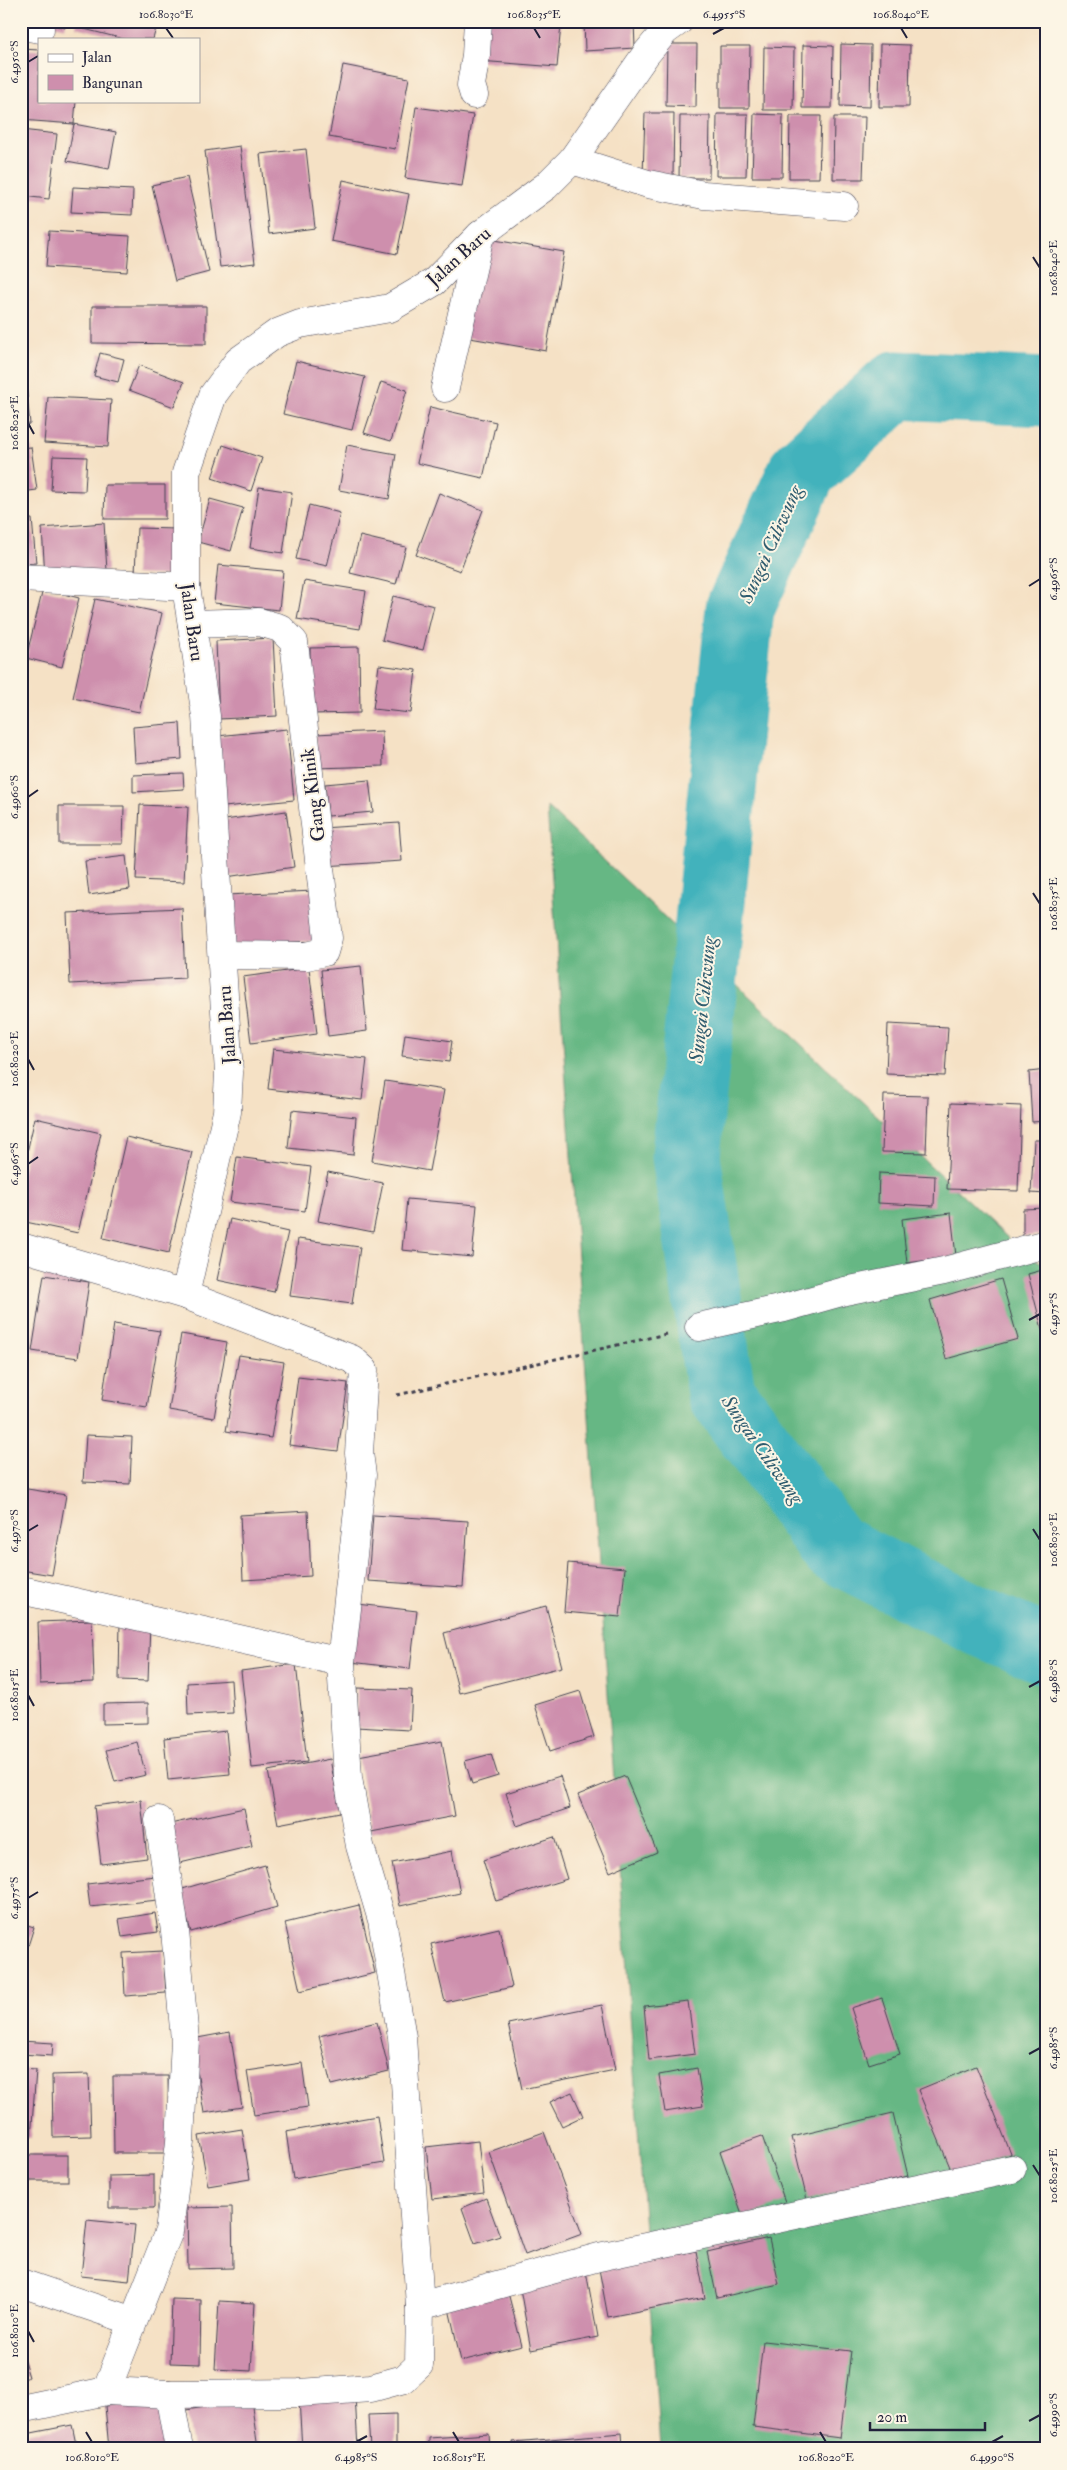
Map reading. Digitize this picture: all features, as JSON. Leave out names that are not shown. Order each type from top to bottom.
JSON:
[{"type":"street","points":[[474,95],[471,85],[476,55],[478,21]]},
{"type":"street","name":"Jalan Baru","points":[[185,1295],[227,1112],[230,1073],[206,716],[186,587],[186,473],[213,395],[238,360],[276,333],[300,324],[390,308],[434,282],[480,235],[546,186],[572,160],[646,54],[665,31],[679,21]]},
{"type":"street","points":[[572,160],[648,184],[704,195],[844,206]]},
{"type":"street","points":[[445,388],[480,235]]},
{"type":"street","points":[[21,578],[186,587]]},
{"type":"street","name":"Gang Klinik","points":[[192,624],[259,622],[280,628],[294,642],[328,938],[324,952],[307,956],[222,955]]},
{"type":"street","points":[[699,1327],[784,1308],[845,1291],[944,1271],[1046,1244]]},
{"type":"street","points":[[21,1247],[185,1295],[352,1360],[364,1370],[359,1453],[362,1475],[341,1662],[348,1778],[360,1846],[382,1920],[402,2038],[420,2306],[420,2365],[404,2380],[371,2388],[299,2393],[169,2394],[106,2391],[21,2409]]},
{"type":"street","points":[[21,1590],[341,1662]]},
{"type":"street","points":[[106,2391],[169,2231],[181,2132],[185,2040],[175,1931],[159,1820]]},
{"type":"street","points":[[420,2306],[599,2257],[1012,2169]]},
{"type":"street","points":[[21,2284],[133,2321]]},
{"type":"street","points":[[169,2394],[179,2449]]},
{"type":"path","points":[[362,1403],[699,1327]]},
{"type":"green space","points":[[547,807],[1024,1253],[1046,1265],[1046,2449],[660,2449]]},
{"type":"building","points":[[41,21],[66,21],[65,28]]},
{"type":"building","points":[[78,21],[158,21],[153,38],[120,38],[76,27]]},
{"type":"building","points":[[483,21],[525,21],[561,25],[557,67],[479,61]]},
{"type":"building","points":[[584,21],[634,21],[635,48],[585,51]]},
{"type":"building","points":[[667,44],[697,44],[696,107],[666,106]]},
{"type":"building","points":[[841,44],[871,45],[870,107],[840,106]]},
{"type":"building","points":[[880,44],[910,45],[909,107],[879,107]]},
{"type":"building","points":[[803,45],[833,46],[832,108],[802,108]]},
{"type":"building","points":[[720,46],[750,46],[749,108],[720,108]]},
{"type":"building","points":[[764,47],[794,48],[793,110],[763,110]]},
{"type":"building","points":[[21,49],[38,50],[38,102],[76,102],[74,124],[21,120]]},
{"type":"building","points":[[343,65],[409,78],[395,149],[329,137]]},
{"type":"building","points":[[416,107],[473,115],[462,186],[405,178]]},
{"type":"building","points":[[645,113],[674,113],[673,176],[643,175]]},
{"type":"building","points":[[717,114],[748,114],[746,176],[716,176]]},
{"type":"building","points":[[754,114],[783,115],[782,177],[752,177]]},
{"type":"building","points":[[680,116],[710,116],[709,178],[679,178]]},
{"type":"building","points":[[790,116],[821,116],[819,178],[789,178]]},
{"type":"building","points":[[834,117],[865,117],[863,179],[833,179]]},
{"type":"building","points":[[74,124],[116,132],[109,169],[67,161]]},
{"type":"building","points":[[21,130],[57,134],[49,199],[21,196]]},
{"type":"building","points":[[240,146],[255,263],[220,267],[205,151]]},
{"type":"building","points":[[306,149],[315,228],[269,234],[260,154]]},
{"type":"building","points":[[187,177],[209,272],[175,281],[152,185]]},
{"type":"building","points":[[343,180],[409,194],[397,254],[331,241]]},
{"type":"building","points":[[73,187],[133,190],[132,215],[71,212]]},
{"type":"building","points":[[49,231],[130,236],[127,272],[46,267]]},
{"type":"building","points":[[483,238],[564,252],[546,351],[464,337]]},
{"type":"building","points":[[92,306],[206,306],[206,344],[92,343]]},
{"type":"building","points":[[100,353],[124,359],[118,382],[94,376]]},
{"type":"building","points":[[296,361],[365,377],[352,430],[283,414]]},
{"type":"building","points":[[139,365],[184,382],[174,407],[129,390]]},
{"type":"building","points":[[381,382],[407,390],[391,441],[364,433]]},
{"type":"building","points":[[26,385],[30,424],[21,425],[21,386]]},
{"type":"building","points":[[48,397],[111,400],[108,447],[44,443]]},
{"type":"building","points":[[430,407],[496,422],[483,478],[417,463]]},
{"type":"building","points":[[223,445],[262,458],[251,491],[212,478]]},
{"type":"building","points":[[347,445],[396,454],[389,499],[339,490]]},
{"type":"building","points":[[31,447],[37,490],[21,492],[21,448]]},
{"type":"building","points":[[53,456],[87,457],[85,491],[51,490]]},
{"type":"building","points":[[105,485],[165,485],[165,519],[104,519]]},
{"type":"building","points":[[259,487],[292,492],[283,553],[250,548]]},
{"type":"building","points":[[439,493],[483,510],[460,571],[416,555]]},
{"type":"building","points":[[210,499],[243,508],[231,551],[198,542]]},
{"type":"building","points":[[309,505],[340,513],[327,566],[296,559]]},
{"type":"building","points":[[21,519],[32,519],[36,563],[21,564]]},
{"type":"building","points":[[104,523],[107,571],[45,576],[42,528]]},
{"type":"building","points":[[137,528],[176,529],[175,576],[135,574]]},
{"type":"building","points":[[360,536],[406,547],[396,584],[350,573]]},
{"type":"building","points":[[218,565],[283,571],[279,610],[214,603]]},
{"type":"building","points":[[304,581],[366,591],[360,629],[297,619]]},
{"type":"building","points":[[43,589],[79,598],[62,667],[26,658]]},
{"type":"building","points":[[393,596],[434,606],[423,650],[382,640]]},
{"type":"building","points":[[95,599],[162,613],[139,712],[73,698]]},
{"type":"building","points":[[273,638],[277,716],[219,719],[216,641]]},
{"type":"building","points":[[359,647],[360,713],[311,714],[310,648]]},
{"type":"building","points":[[379,665],[416,670],[411,713],[373,709]]},
{"type":"building","points":[[180,723],[182,759],[135,763],[133,727]]},
{"type":"building","points":[[287,729],[294,800],[224,807],[217,736]]},
{"type":"building","points":[[382,731],[383,766],[316,768],[315,734]]},
{"type":"building","points":[[183,773],[184,789],[133,792],[133,775]]},
{"type":"building","points":[[369,780],[373,812],[328,816],[325,784]]},
{"type":"building","points":[[140,805],[188,807],[184,882],[136,880]]},
{"type":"building","points":[[59,806],[124,806],[123,844],[59,844]]},
{"type":"building","points":[[286,811],[294,867],[226,877],[218,821]]},
{"type":"building","points":[[399,823],[402,861],[324,866],[322,828]]},
{"type":"building","points":[[126,856],[130,889],[89,895],[85,861]]},
{"type":"building","points":[[314,891],[316,941],[229,945],[226,895]]},
{"type":"building","points":[[182,908],[185,978],[70,984],[67,913]]},
{"type":"building","points":[[361,966],[367,1031],[328,1036],[321,970]]},
{"type":"building","points":[[309,968],[317,1034],[251,1043],[243,977]]},
{"type":"building","points":[[888,1024],[948,1027],[945,1076],[886,1074]]},
{"type":"building","points":[[405,1034],[452,1041],[449,1062],[402,1056]]},
{"type":"building","points":[[273,1049],[367,1059],[362,1100],[268,1089]]},
{"type":"building","points":[[1046,1070],[1046,1121],[1032,1122],[1029,1072]]},
{"type":"building","points":[[385,1081],[444,1090],[429,1171],[372,1161]]},
{"type":"building","points":[[884,1095],[928,1096],[926,1153],[882,1152]]},
{"type":"building","points":[[951,1103],[1021,1106],[1018,1191],[947,1189]]},
{"type":"building","points":[[292,1110],[356,1117],[353,1155],[288,1148]]},
{"type":"building","points":[[35,1118],[101,1133],[78,1233],[21,1221],[21,1178]]},
{"type":"building","points":[[126,1137],[192,1152],[169,1253],[103,1238]]},
{"type":"building","points":[[1034,1140],[1046,1140],[1046,1194],[1031,1193]]},
{"type":"building","points":[[237,1157],[311,1167],[305,1211],[230,1202]]},
{"type":"building","points":[[328,1172],[383,1183],[373,1232],[318,1221]]},
{"type":"building","points":[[879,1173],[935,1176],[934,1206],[878,1203]]},
{"type":"building","points":[[407,1199],[477,1205],[472,1257],[402,1250]]},
{"type":"building","points":[[1046,1208],[1046,1235],[1023,1236],[1023,1209]]},
{"type":"building","points":[[951,1213],[956,1256],[907,1263],[902,1219]]},
{"type":"building","points":[[230,1219],[288,1232],[274,1292],[217,1280]]},
{"type":"building","points":[[298,1239],[360,1247],[352,1304],[290,1296]]},
{"type":"building","points":[[1046,1269],[1046,1332],[1043,1333],[1028,1274]]},
{"type":"building","points":[[44,1275],[89,1282],[78,1358],[32,1351]]},
{"type":"building","points":[[1001,1279],[1018,1339],[946,1359],[930,1300]]},
{"type":"building","points":[[114,1324],[160,1331],[147,1407],[102,1400]]},
{"type":"building","points":[[181,1334],[227,1342],[214,1418],[169,1410]]},
{"type":"building","points":[[239,1355],[284,1362],[271,1438],[226,1431]]},
{"type":"building","points":[[298,1377],[348,1383],[338,1451],[289,1445]]},
{"type":"building","points":[[21,1380],[27,1381],[24,1419],[21,1419]]},
{"type":"building","points":[[86,1435],[132,1437],[130,1484],[83,1482]]},
{"type":"building","points":[[21,1488],[66,1495],[52,1575],[21,1570]]},
{"type":"building","points":[[308,1511],[311,1576],[243,1580],[240,1515]]},
{"type":"building","points":[[373,1515],[468,1521],[463,1587],[368,1581]]},
{"type":"building","points":[[568,1563],[625,1568],[620,1617],[564,1612]]},
{"type":"building","points":[[358,1604],[417,1611],[410,1669],[351,1662]]},
{"type":"building","points":[[546,1606],[562,1667],[459,1693],[444,1633]]},
{"type":"building","points":[[92,1620],[94,1682],[40,1684],[38,1622]]},
{"type":"building","points":[[120,1621],[150,1622],[148,1681],[119,1680]]},
{"type":"building","points":[[296,1664],[307,1762],[252,1768],[241,1671]]},
{"type":"building","points":[[231,1680],[233,1713],[188,1715],[187,1683]]},
{"type":"building","points":[[357,1688],[412,1690],[410,1730],[356,1727]]},
{"type":"building","points":[[580,1691],[594,1737],[550,1751],[535,1705]]},
{"type":"building","points":[[148,1703],[148,1723],[103,1724],[103,1704]]},
{"type":"building","points":[[226,1731],[230,1774],[168,1780],[164,1738]]},
{"type":"building","points":[[442,1741],[455,1816],[371,1832],[358,1756]]},
{"type":"building","points":[[137,1742],[146,1775],[115,1782],[106,1750]]},
{"type":"building","points":[[491,1754],[498,1776],[472,1784],[465,1761]]},
{"type":"building","points":[[330,1759],[340,1812],[278,1824],[268,1771]]},
{"type":"building","points":[[560,1776],[570,1808],[517,1826],[506,1793]]},
{"type":"building","points":[[625,1776],[657,1852],[610,1872],[578,1795]]},
{"type":"building","points":[[141,1800],[147,1858],[101,1864],[94,1806]]},
{"type":"building","points":[[244,1808],[252,1846],[180,1863],[170,1824]]},
{"type":"building","points":[[554,1837],[567,1879],[496,1901],[483,1860]]},
{"type":"building","points":[[452,1851],[460,1893],[400,1906],[392,1863]]},
{"type":"building","points":[[265,1865],[277,1907],[191,1932],[179,1890]]},
{"type":"building","points":[[156,1876],[158,1900],[90,1907],[87,1884]]},
{"type":"building","points":[[359,1905],[375,1973],[300,1991],[285,1923]]},
{"type":"building","points":[[155,1913],[158,1932],[122,1937],[119,1919]]},
{"type":"building","points":[[21,1923],[34,1927],[22,1965],[21,1965]]},
{"type":"building","points":[[499,1928],[512,1987],[445,2002],[431,1944]]},
{"type":"building","points":[[163,1951],[166,1993],[125,1996],[123,1953]]},
{"type":"building","points":[[882,1998],[900,2054],[869,2064],[851,2008]]},
{"type":"building","points":[[688,2001],[695,2054],[649,2060],[644,2006]]},
{"type":"building","points":[[602,2005],[615,2070],[522,2089],[508,2024]]},
{"type":"building","points":[[377,2022],[389,2071],[331,2085],[319,2036]]},
{"type":"building","points":[[230,2032],[242,2107],[204,2113],[192,2039]]},
{"type":"building","points":[[21,2041],[53,2043],[52,2056],[21,2054]]},
{"type":"building","points":[[302,2063],[308,2107],[254,2115],[247,2071]]},
{"type":"building","points":[[976,2066],[1011,2154],[954,2177],[918,2090]]},
{"type":"building","points":[[697,2068],[703,2106],[665,2112],[659,2075]]},
{"type":"building","points":[[21,2069],[36,2070],[31,2138],[21,2137]]},
{"type":"building","points":[[89,2074],[91,2136],[53,2137],[52,2075]]},
{"type":"building","points":[[113,2076],[168,2076],[169,2153],[114,2153]]},
{"type":"building","points":[[572,2092],[583,2116],[562,2126],[550,2102]]},
{"type":"building","points":[[893,2113],[908,2176],[807,2200],[792,2137]]},
{"type":"building","points":[[377,2116],[384,2163],[293,2179],[286,2132]]},
{"type":"building","points":[[242,2129],[250,2179],[208,2186],[199,2136]]},
{"type":"building","points":[[544,2132],[582,2234],[525,2255],[489,2152]]},
{"type":"building","points":[[762,2136],[785,2202],[743,2217],[720,2151]]},
{"type":"building","points":[[478,2141],[484,2193],[432,2199],[426,2147]]},
{"type":"building","points":[[21,2155],[68,2155],[68,2181],[21,2181]]},
{"type":"building","points":[[154,2175],[154,2208],[109,2208],[109,2176]]},
{"type":"building","points":[[486,2198],[500,2236],[475,2244],[462,2208]]},
{"type":"building","points":[[232,2207],[233,2268],[188,2269],[187,2208]]},
{"type":"building","points":[[87,2220],[135,2225],[129,2281],[81,2276]]},
{"type":"building","points":[[769,2238],[779,2284],[717,2298],[707,2252]]},
{"type":"building","points":[[696,2251],[705,2298],[608,2317],[599,2269]]},
{"type":"building","points":[[586,2271],[598,2337],[531,2350],[519,2283]]},
{"type":"building","points":[[506,2285],[522,2346],[461,2361],[447,2300]]},
{"type":"building","points":[[172,2299],[201,2300],[200,2364],[170,2363]]},
{"type":"building","points":[[219,2301],[255,2303],[251,2371],[215,2369]]},
{"type":"building","points":[[763,2341],[851,2351],[840,2438],[753,2427]]},
{"type":"building","points":[[21,2351],[29,2377],[21,2380]]},
{"type":"building","points":[[355,2395],[358,2449],[302,2449],[299,2399]]},
{"type":"building","points":[[162,2400],[167,2449],[109,2449],[105,2406]]},
{"type":"building","points":[[251,2400],[258,2449],[192,2449],[186,2410]]},
{"type":"building","points":[[396,2414],[396,2449],[370,2449],[368,2415]]},
{"type":"building","points":[[72,2425],[77,2449],[21,2449],[21,2435]]},
{"type":"building","points":[[622,2433],[623,2449],[514,2449],[513,2442]]},
{"type":"building","points":[[489,2434],[490,2449],[429,2449],[429,2438]]},
{"type":"waterway","name":"Sungai Ciliwung","points":[[1046,392],[896,385],[803,470],[740,608],[686,1156],[721,1393],[834,1548],[978,1621],[1046,1650]]}]
